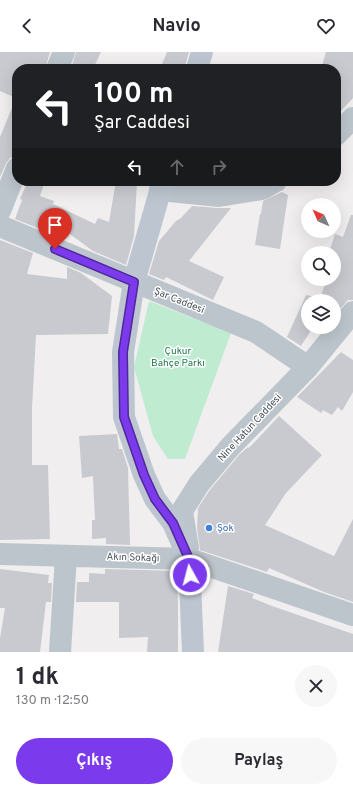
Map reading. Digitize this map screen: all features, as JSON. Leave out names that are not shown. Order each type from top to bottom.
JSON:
[{"type":"street","points":[[59,64],[64,52]]},
{"type":"street","points":[[198,64],[202,52]]},
{"type":"street","points":[[341,130],[353,118]]},
{"type":"street","points":[[0,211],[12,181]]},
{"type":"street","points":[[162,186],[134,282],[123,352],[124,417],[144,475],[155,499],[173,523],[189,559],[193,652]]},
{"type":"street","points":[[167,186],[219,196],[262,189],[267,186]]},
{"type":"street","name":"Şar Caddesi","points":[[0,226],[256,332],[308,367]]},
{"type":"street","name":"Nine Hatun Caddesi","points":[[189,559],[182,511],[199,484],[230,447],[308,367],[353,312]]},
{"type":"street","name":"Akın Sokağı","points":[[0,554],[189,559],[353,615]]},
{"type":"street","points":[[60,652],[66,556]]},
{"type":"green space","name":"Çukur Bahçe Parkı","points":[[149,301],[231,333],[185,459],[168,459],[153,436],[134,367]]},
{"type":"building","points":[[0,52],[50,52],[46,64],[12,64],[12,96],[0,91]]},
{"type":"building","points":[[76,52],[101,52],[95,64],[72,64]]},
{"type":"building","points":[[167,52],[189,52],[185,64],[162,64]]},
{"type":"building","points":[[326,52],[353,52],[353,98],[341,111],[341,64],[322,64]]},
{"type":"building","points":[[12,108],[12,157],[6,163],[0,177],[0,137]]},
{"type":"building","points":[[26,186],[43,186],[40,196],[54,201],[53,204],[95,224],[98,218],[109,222],[115,186],[137,186],[134,236],[126,265],[93,251],[48,218],[44,229],[40,229],[15,219],[22,200],[20,199]]},
{"type":"building","points":[[282,192],[288,195],[280,249],[255,245],[263,201]]},
{"type":"building","points":[[192,206],[231,208],[189,261],[224,277],[213,300],[166,277],[164,280],[149,274],[159,241],[176,221],[181,218]]},
{"type":"building","points":[[351,215],[353,215],[353,300],[348,300],[341,308],[341,294],[321,294],[324,286],[341,286],[341,246],[331,246],[334,238],[343,237]]},
{"type":"building","points":[[0,240],[33,253],[27,274],[67,279],[67,267],[81,273],[112,296],[108,334],[36,335],[32,408],[32,465],[48,465],[50,539],[0,540]]},
{"type":"building","points":[[301,306],[301,334],[309,334],[301,346],[287,337]]},
{"type":"building","points":[[341,352],[353,360],[353,392],[342,411],[338,407],[332,415],[323,410],[321,413],[297,397]]},
{"type":"building","points":[[279,416],[322,455],[286,493],[265,525],[334,556],[353,519],[353,602],[324,592],[269,568],[267,572],[200,550],[197,528],[198,508],[209,491],[239,455],[248,447],[249,448]]},
{"type":"building","points":[[117,434],[119,449],[122,449],[128,468],[130,545],[106,544],[106,538],[92,539],[92,520],[95,520],[93,476],[82,478],[79,436]]},
{"type":"building","points":[[0,569],[49,575],[48,583],[52,583],[51,602],[46,602],[40,652],[0,652],[0,638],[5,608],[0,608]]},
{"type":"building","points":[[105,569],[177,571],[178,652],[147,652],[148,637],[119,638],[119,602],[76,602],[77,582],[89,582],[89,573],[105,574]]},
{"type":"building","points":[[228,586],[254,594],[252,598],[272,606],[353,634],[353,652],[218,652]]},
{"type":"place","name":"Şok","points":[[209,528]]},
{"type":"route","points":[[55,249],[134,282],[123,352],[124,417],[144,475],[155,499],[173,523],[189,559],[190,575]]}]
